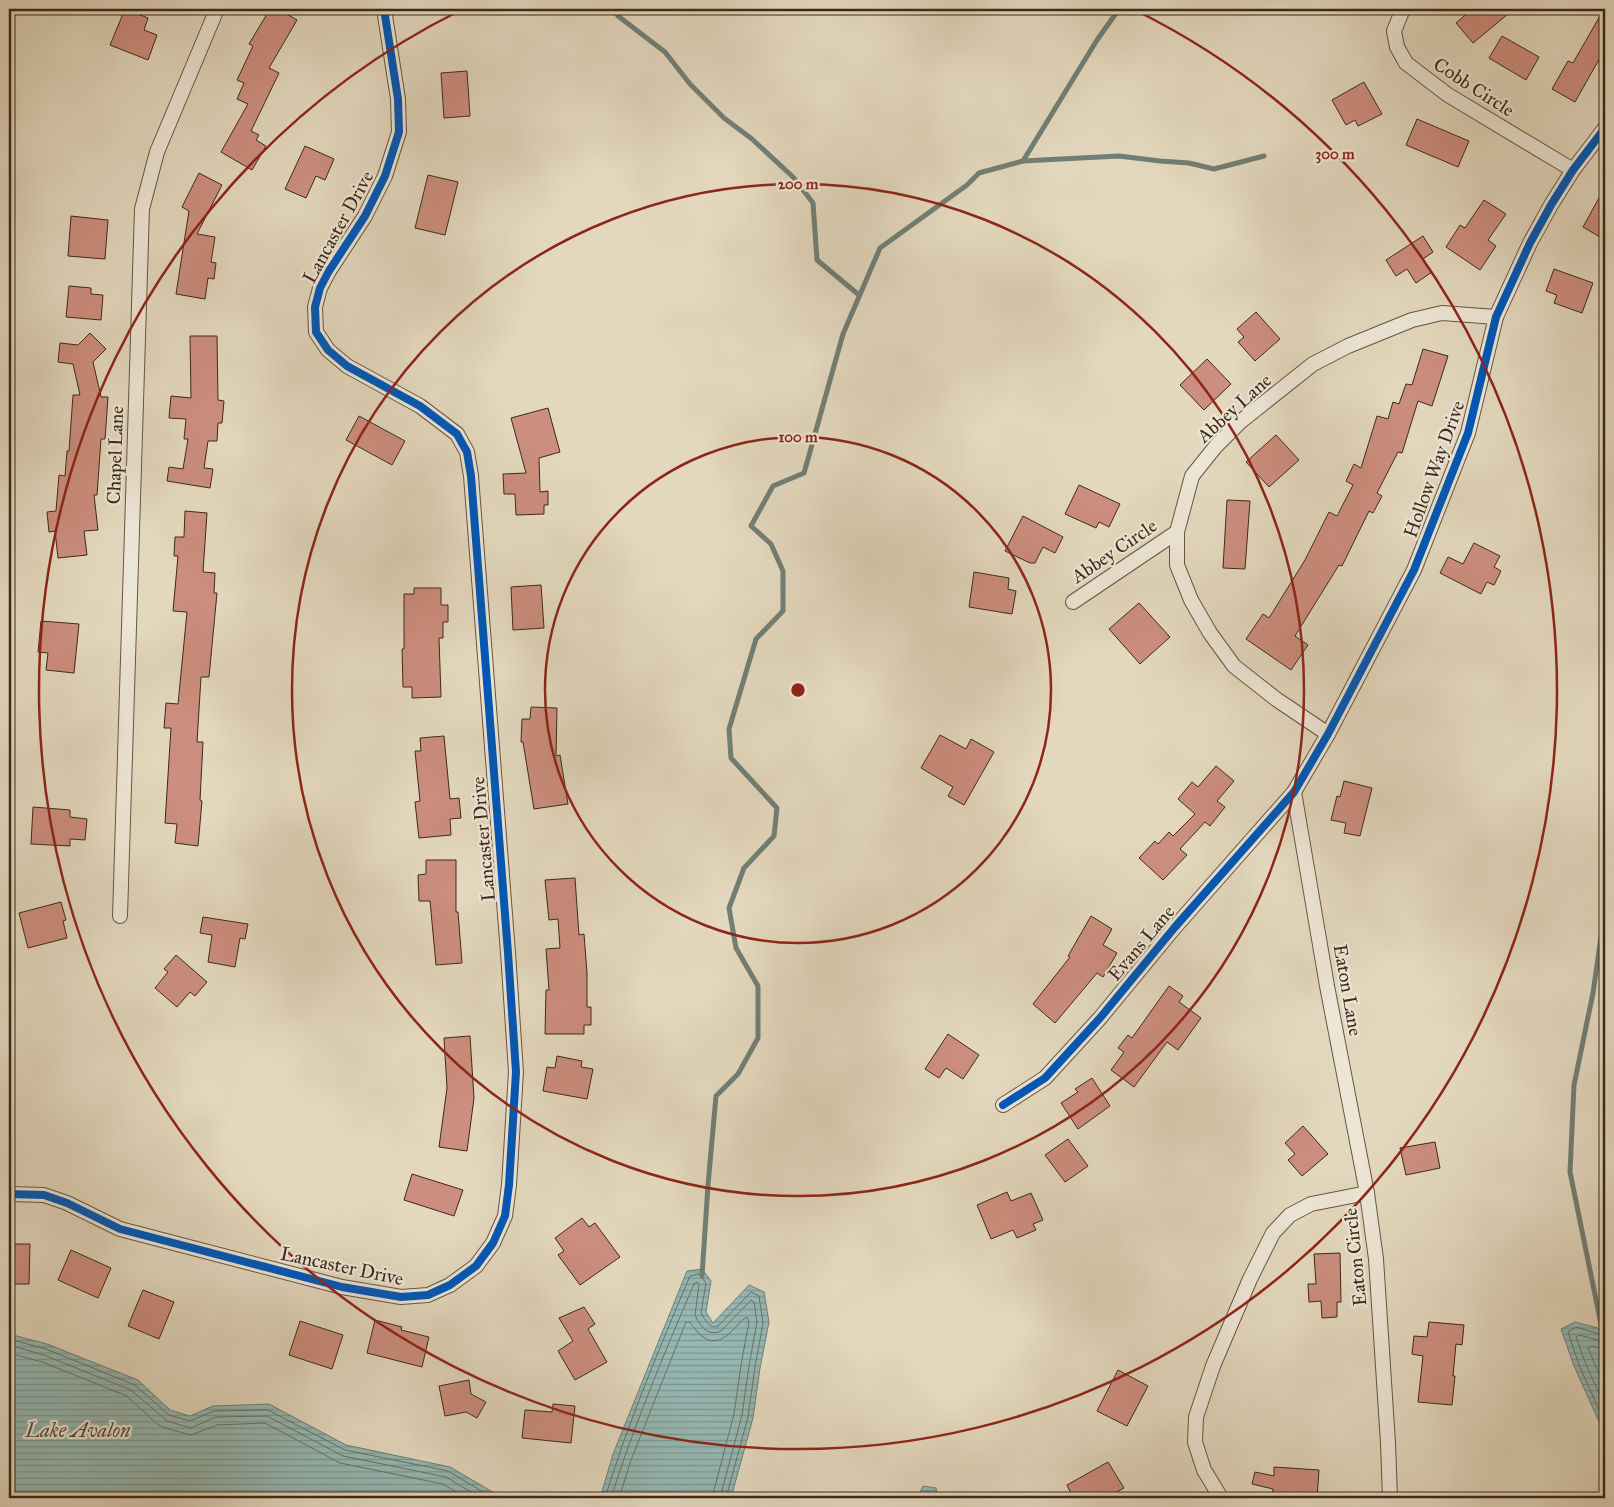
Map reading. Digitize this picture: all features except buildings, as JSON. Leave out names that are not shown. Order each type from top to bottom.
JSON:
[{"type":"street","name":"Chapel Lane","points":[[120,916],[142,208],[157,152],[217,9]]},
{"type":"street","name":"Lancaster Drive","points":[[9,1194],[44,1195],[120,1229],[342,1287],[402,1297],[428,1295],[450,1285],[476,1266],[493,1243],[504,1216],[509,1185],[516,1072],[471,476],[466,452],[457,434],[440,419],[347,366],[328,350],[316,332],[315,307],[320,288],[365,216],[385,176],[399,132],[398,99],[384,9]]},
{"type":"street","name":"Cobb Circle","points":[[1403,9],[1394,31],[1397,47],[1406,64],[1448,95],[1573,170]]},
{"type":"street","name":"Hollow Way Drive","points":[[1294,792],[1328,734],[1414,570],[1468,433],[1496,317],[1530,243],[1573,170],[1605,128]]},
{"type":"street","name":"Abbey Lane","points":[[1328,734],[1276,699],[1234,666],[1210,633],[1191,600],[1177,565],[1177,532],[1192,476],[1216,446],[1240,422],[1313,364],[1348,346],[1412,320],[1442,313],[1496,317]]},
{"type":"street","name":"Abbey Circle","points":[[1073,602],[1177,532]]},
{"type":"street","name":"Evans Lane","points":[[1003,1105],[1051,1072],[1100,1018],[1175,927],[1294,792]]},
{"type":"street","name":"Eaton Lane","points":[[1294,792],[1327,986],[1367,1193]]},
{"type":"street","name":"Eaton Circle","points":[[1221,1498],[1204,1470],[1195,1442],[1196,1417],[1214,1366],[1250,1279],[1273,1233],[1290,1215],[1311,1204],[1367,1193],[1376,1259],[1390,1498]]},
{"type":"water","points":[[702,1269],[711,1281],[706,1312],[713,1323],[749,1285],[764,1292],[769,1322],[753,1418],[731,1498],[600,1498],[613,1454],[687,1271]]},
{"type":"water","points":[[1575,1322],[1602,1329],[1605,1332],[1605,1435],[1574,1366],[1561,1329]]},
{"type":"water","name":"Lake Avalon","points":[[9,1334],[47,1344],[138,1380],[170,1410],[190,1416],[213,1406],[269,1404],[346,1445],[450,1467],[503,1498],[9,1498]]},
{"type":"water","points":[[923,1486],[936,1488],[938,1498],[917,1498]]},
{"type":"waterway","points":[[614,9],[618,16],[665,52],[690,84],[724,118],[752,139],[793,177],[813,203],[817,260],[859,295]]},
{"type":"waterway","points":[[702,1276],[716,1096],[738,1074],[758,1038],[758,986],[736,948],[729,908],[744,868],[774,836],[777,808],[731,758],[729,729],[756,639],[783,611],[783,571],[771,544],[751,526],[773,486],[804,473],[843,334],[880,248],[967,185],[979,173],[1023,161],[1097,40],[1119,9]]},
{"type":"waterway","points":[[1023,161],[1119,156],[1189,163],[1214,169],[1264,156]]},
{"type":"waterway","points":[[1605,908],[1593,993],[1574,1085],[1570,1172],[1605,1338]]},
{"type":"cycle path","points":[[9,1194],[44,1195],[67,1203],[120,1229],[342,1287],[401,1297],[428,1295],[450,1285],[476,1266],[493,1243],[505,1216],[509,1185],[516,1072],[471,476],[467,452],[457,434],[420,406],[347,366],[328,350],[316,332],[315,307],[320,288],[365,216],[385,176],[399,132],[398,99],[384,9]]},
{"type":"cycle path","points":[[1003,1105],[1045,1078],[1100,1018],[1175,927],[1294,792],[1328,734],[1414,570],[1468,433],[1496,317],[1530,243],[1573,170],[1605,128]]}]
